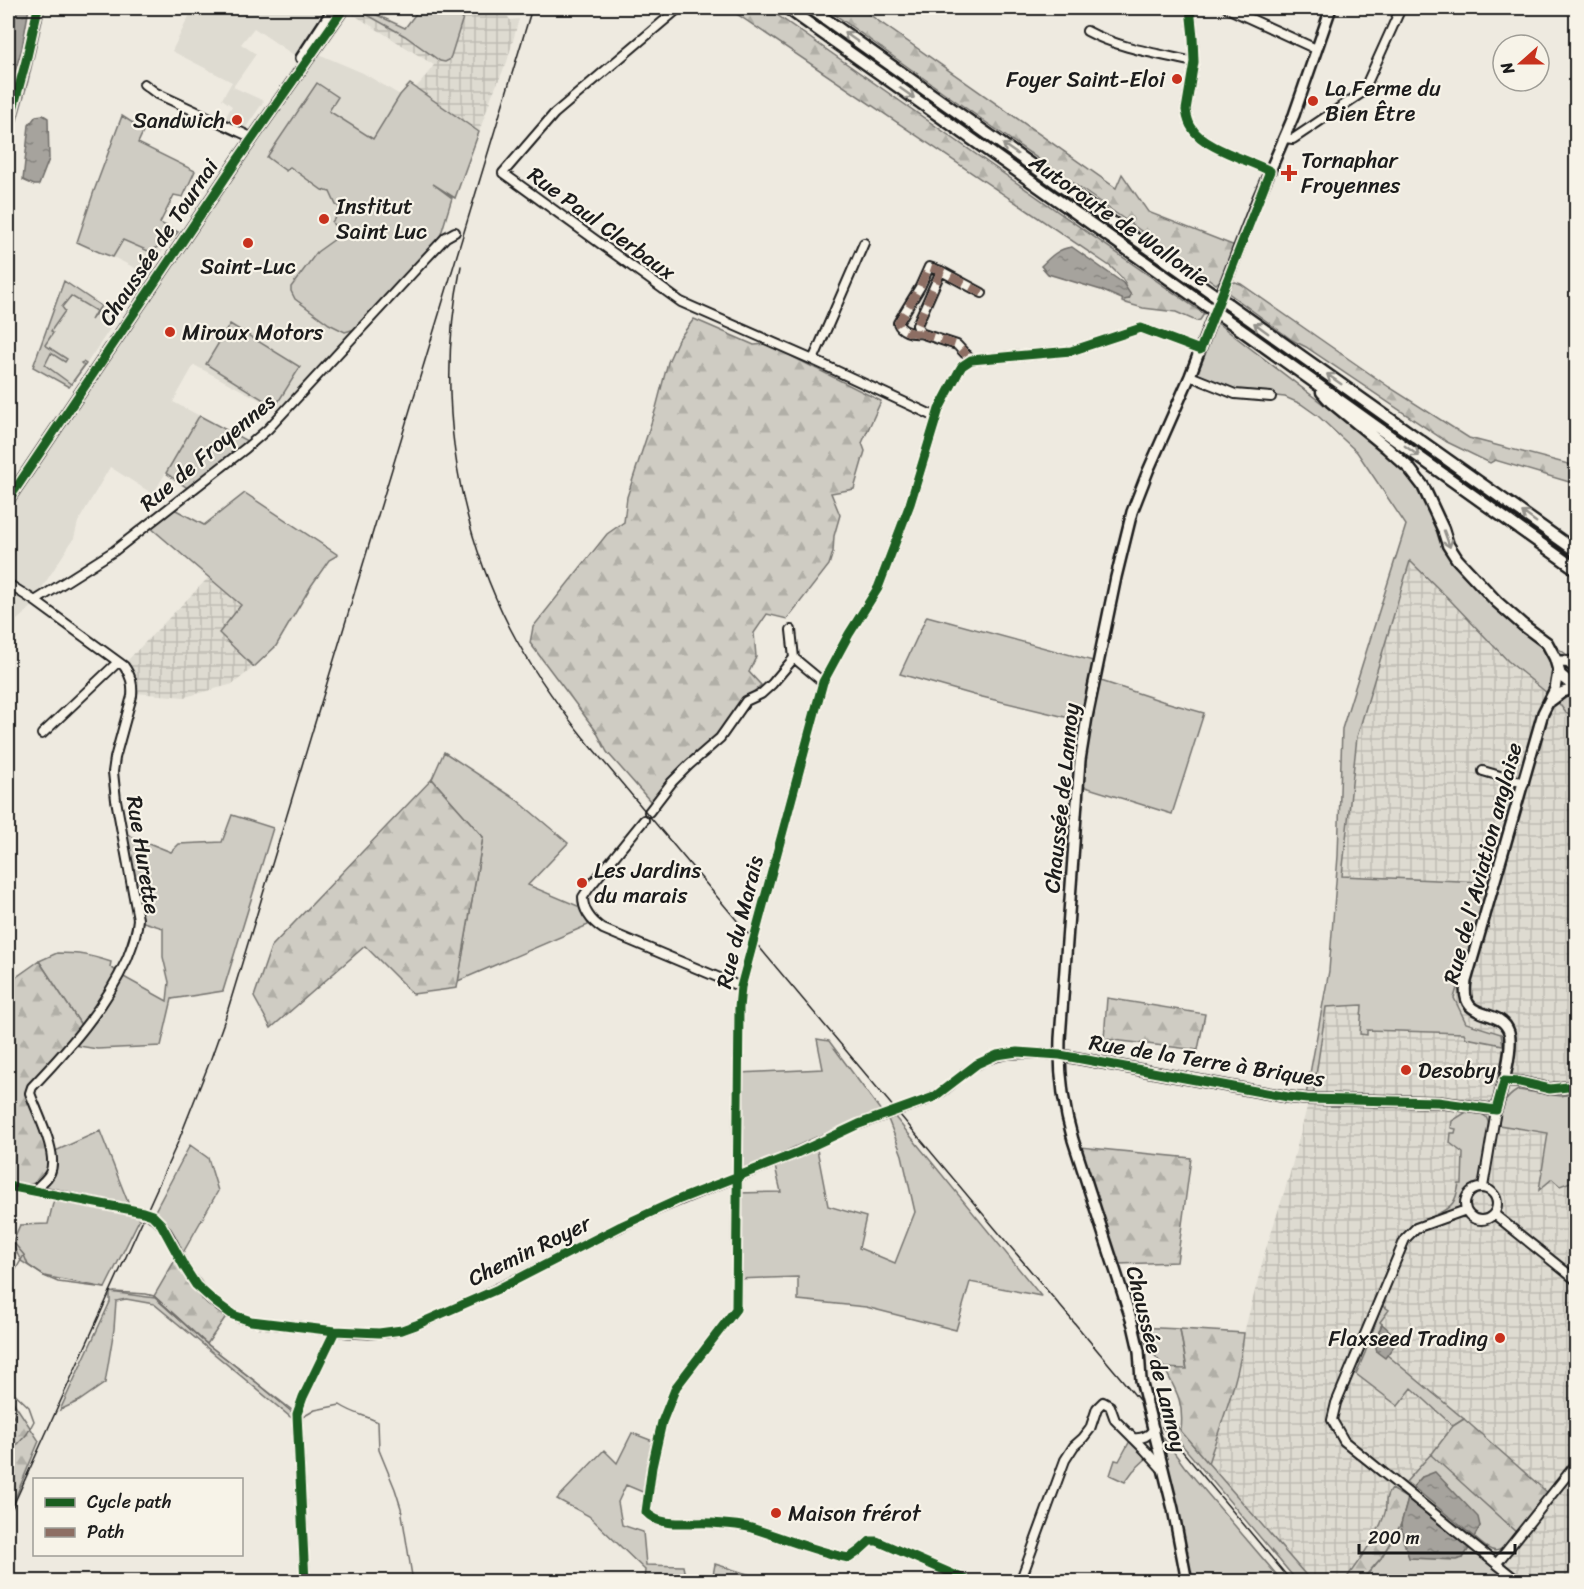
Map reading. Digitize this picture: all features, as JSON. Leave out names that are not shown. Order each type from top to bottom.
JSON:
[{"type":"highway","name":"Autoroute de Wallonie","points":[[787,8],[1576,569]]},
{"type":"highway","name":"Autoroute de Wallonie","points":[[810,8],[1576,551]]},
{"type":"highway","points":[[1312,380],[1331,402],[1409,468],[1423,486],[1448,545],[1458,559],[1497,602],[1547,643],[1564,680],[1576,688]]},
{"type":"highway","points":[[1422,441],[1442,447]]},
{"type":"highway","points":[[1557,666],[1568,662],[1576,668]]},
{"type":"main road","name":"Chaussée de Tournai","points":[[8,500],[334,8]]},
{"type":"main road","name":"Chaussée de Tournai","points":[[8,491],[250,136],[344,8]]},
{"type":"main road","name":"Chaussée de Lannoy","points":[[1186,1581],[1173,1509],[1142,1380],[1136,1339],[1127,1302],[1067,1119],[1060,1076],[1080,760],[1086,717],[1132,512],[1190,376],[1294,115],[1331,8]]},
{"type":"main road","name":"Rue de l'Aviation anglaise","points":[[1504,1081],[1510,1045],[1509,1034],[1501,1022],[1472,1009],[1466,1002],[1464,993],[1547,705],[1555,689],[1557,666]]},
{"type":"main road","points":[[1547,705],[1559,695],[1576,688]]},
{"type":"main road","name":"Rue de la Terre à Briques","points":[[1060,1055],[1307,1100],[1438,1102],[1496,1110]]},
{"type":"main road","points":[[1496,1110],[1504,1081],[1550,1089],[1576,1086]]},
{"type":"street","name":"Rue Paul Clerbaux","points":[[680,8],[554,114],[503,173],[681,302],[936,417]]},
{"type":"street","points":[[1190,8],[1194,62],[1186,110],[1192,129],[1204,141],[1270,171]]},
{"type":"street","points":[[1227,8],[1316,49]]},
{"type":"street","points":[[1284,138],[1293,139],[1363,92],[1401,8]]},
{"type":"street","points":[[1087,30],[1115,42],[1194,62]]},
{"type":"street","points":[[144,84],[156,93],[250,136]]},
{"type":"street","name":"Rue de Froyennes","points":[[35,601],[114,551],[268,429],[446,237],[455,232]]},
{"type":"street","points":[[813,360],[864,243]]},
{"type":"street","points":[[982,292],[929,267],[920,287],[898,323],[899,326],[908,332],[920,333],[957,345],[971,360],[1071,351],[1141,328],[1200,350]]},
{"type":"street","points":[[920,333],[917,325],[941,271]]},
{"type":"street","name":"Rue du Marais","points":[[971,360],[958,371],[936,417],[910,504],[878,588],[823,682],[741,987],[736,1309],[676,1387],[662,1422],[652,1467],[646,1512],[651,1518],[660,1522],[703,1522],[746,1527],[849,1558],[870,1540],[878,1540],[971,1581]]},
{"type":"street","points":[[1190,376],[1235,394],[1271,397]]},
{"type":"street","points":[[8,584],[35,601]]},
{"type":"street","name":"Rue Hurette","points":[[35,601],[124,666],[130,676],[133,686],[132,696],[113,772],[138,919],[138,930],[119,975],[100,1008],[80,1034],[32,1087],[30,1093],[53,1152],[51,1172],[35,1191]]},
{"type":"street","points":[[791,630],[794,658],[823,682]]},
{"type":"street","points":[[649,812],[672,782],[720,738],[746,701],[761,694],[794,658]]},
{"type":"street","points":[[42,734],[118,662]]},
{"type":"street","points":[[1483,771],[1524,783]]},
{"type":"street","points":[[644,820],[583,897],[585,909],[593,922],[603,928],[741,987]]},
{"type":"street","name":"Chemin Royer","points":[[8,1186],[152,1215],[161,1224],[196,1285],[221,1307],[238,1317],[251,1321],[335,1331],[379,1333],[402,1330],[416,1325],[498,1289],[680,1199],[797,1154],[859,1124],[934,1097],[987,1059],[1017,1052],[1060,1055]]},
{"type":"street","points":[[1483,1187],[1496,1110]]},
{"type":"street","points":[[1483,1187],[1492,1192],[1497,1205],[1494,1214],[1482,1220],[1473,1217],[1466,1210],[1465,1200],[1474,1189],[1483,1187]]},
{"type":"street","points":[[1466,1210],[1416,1228],[1405,1239],[1336,1403],[1332,1420],[1344,1441],[1519,1581]]},
{"type":"street","points":[[1494,1214],[1576,1280]]},
{"type":"street","points":[[305,1581],[297,1414],[335,1331]]},
{"type":"street","points":[[1020,1581],[1065,1460],[1090,1429],[1097,1408],[1103,1402],[1110,1406],[1115,1420],[1165,1474]]},
{"type":"street","points":[[1133,1438],[1148,1436],[1154,1429]]},
{"type":"street","points":[[1497,1563],[1576,1464]]},
{"type":"shaded area","points":[[193,8],[325,8],[295,56],[254,28],[241,44],[256,54],[233,87],[264,101],[244,130],[224,120],[232,106],[222,99],[232,82],[172,51]]},
{"type":"shaded area","points":[[362,8],[405,29],[420,8],[485,8],[507,15],[510,20],[519,19],[507,62],[479,132],[415,88],[434,65],[346,10]]},
{"type":"shaded area","name":"Institut Saint Luc","points":[[316,53],[363,73],[400,95],[379,131],[396,158],[452,198],[440,241],[292,401],[288,399],[277,409],[194,365],[173,402],[200,416],[153,494],[110,467],[78,522],[74,538],[34,597],[8,581],[8,507]]},
{"type":"shaded area","points":[[123,240],[148,251],[168,243],[147,274],[113,257]]},
{"type":"shaded area","points":[[64,281],[118,317],[70,388],[33,367]]},
{"type":"shaded area","points":[[1409,561],[1508,661],[1558,702],[1566,713],[1576,715],[1576,1581],[1311,1581],[1208,1463],[1233,1383],[1265,1252],[1289,1177],[1308,1103],[1313,1096],[1342,877],[1357,737]]},
{"type":"shaded area","points":[[208,578],[241,605],[219,633],[254,667],[233,684],[185,697],[135,693],[124,664]]},
{"type":"shaded area","points":[[8,587],[35,604],[8,628]]},
{"type":"green space","points":[[37,8],[45,8],[8,152],[8,122]]},
{"type":"green space","points":[[362,8],[405,28],[420,8],[466,8],[451,56],[445,62],[364,13]]},
{"type":"green space","points":[[728,8],[767,8],[1204,314],[1200,320],[1196,321],[1176,312],[1143,308],[1122,302],[1125,283],[1111,267]]},
{"type":"green space","points":[[826,8],[860,8],[1116,188],[1122,174],[1148,212],[1235,246],[1223,278],[1216,284]]},
{"type":"green space","points":[[317,83],[338,97],[329,111],[373,139],[400,95],[410,84],[479,132],[455,198],[433,184],[452,198],[441,234],[435,243],[355,329],[345,332],[329,324],[295,299],[291,291],[291,287],[317,252],[342,234],[332,222],[340,211],[339,207],[330,192],[322,190],[290,167],[286,171],[267,157]]},
{"type":"green space","points":[[122,116],[144,130],[138,143],[195,171],[183,197],[174,195],[160,223],[178,232],[168,243],[148,251],[123,240],[113,257],[77,242]]},
{"type":"green space","points":[[64,281],[101,306],[91,320],[96,311],[71,296],[62,307],[65,311],[51,331],[53,333],[45,345],[67,359],[65,362],[51,353],[45,365],[71,384],[84,366],[81,363],[86,364],[69,387],[33,367]]},
{"type":"green space","points":[[1235,282],[1389,387],[1469,438],[1576,466],[1576,484],[1495,460],[1490,463],[1447,442],[1306,347],[1292,340],[1227,292],[1229,284]]},
{"type":"green space","points":[[694,319],[754,345],[767,344],[881,401],[862,443],[865,451],[854,489],[831,493],[840,515],[829,565],[787,619],[767,614],[754,633],[756,657],[749,672],[761,685],[739,705],[723,728],[683,766],[651,802],[607,752],[596,731],[530,643],[533,627],[607,534],[624,522],[627,497],[656,408],[668,362],[678,340]]},
{"type":"green space","points":[[1216,322],[1379,447],[1406,473],[1432,508],[1441,538],[1522,622],[1570,657],[1576,666],[1576,715],[1566,713],[1558,702],[1508,661],[1410,561],[1357,737],[1342,876],[1488,884],[1454,998],[1466,1023],[1501,1034],[1503,1045],[1466,1038],[1464,1033],[1367,1030],[1367,1035],[1360,1034],[1362,1005],[1326,1007],[1313,1096],[1306,1095],[1329,971],[1338,856],[1342,729],[1406,525],[1357,452],[1318,416],[1301,404],[1285,397],[1236,392],[1202,379],[1196,374]]},
{"type":"green space","points":[[230,324],[300,367],[275,407],[206,364]]},
{"type":"green space","points":[[200,416],[249,442],[189,489],[166,473]]},
{"type":"green space","points":[[245,493],[338,555],[329,560],[311,586],[276,646],[254,667],[219,633],[241,605],[150,527],[174,509],[204,525]]},
{"type":"green space","points":[[927,616],[1093,661],[1082,721],[974,695],[900,674]]},
{"type":"green space","points":[[1098,680],[1204,713],[1172,814],[1082,786],[1085,749]]},
{"type":"green space","points":[[444,752],[517,800],[568,843],[528,885],[585,909],[588,925],[458,981],[483,837],[432,779]]},
{"type":"green space","points":[[432,779],[483,837],[457,988],[413,994],[365,946],[271,1028],[254,997],[271,947]]},
{"type":"green space","points":[[232,815],[273,828],[223,991],[172,999],[161,1046],[97,1049],[73,1045],[122,976],[167,1001],[169,982],[163,957],[163,928],[140,921],[126,834],[171,852],[179,844],[222,842]]},
{"type":"green space","points":[[57,953],[84,955],[111,962],[110,967],[118,972],[83,1028],[39,961]]},
{"type":"green space","points":[[39,961],[83,1028],[31,1085],[50,1147],[49,1169],[40,1182],[20,1184],[8,1182],[8,983]]},
{"type":"green space","points":[[1107,998],[1205,1014],[1198,1050],[1104,1039]]},
{"type":"green space","points":[[817,1039],[829,1041],[881,1111],[814,1138],[737,1174],[739,1073],[823,1069]]},
{"type":"green space","points":[[1518,1090],[1561,1096],[1576,1093],[1576,1180],[1560,1186],[1552,1179],[1539,1190],[1548,1133],[1499,1125],[1503,1104]]},
{"type":"green space","points":[[1468,1111],[1480,1113],[1486,1117],[1491,1128],[1481,1178],[1469,1190],[1460,1208],[1440,1217],[1437,1214],[1453,1203],[1459,1184],[1462,1184],[1463,1153],[1450,1143],[1451,1133],[1455,1133],[1456,1129],[1451,1128],[1452,1121]]},
{"type":"green space","points":[[894,1116],[1041,1296],[970,1282],[956,1330],[866,1307],[798,1300],[798,1277],[736,1279],[737,1193],[781,1192],[774,1162],[816,1144],[828,1206],[866,1217],[859,1248],[895,1263],[915,1212],[902,1155],[888,1119]]},
{"type":"green space","points":[[100,1131],[129,1205],[39,1185],[51,1181],[53,1152]]},
{"type":"green space","points":[[190,1145],[208,1158],[218,1191],[180,1258],[155,1211]]},
{"type":"green space","points":[[1080,1147],[1191,1158],[1177,1262],[1119,1264]]},
{"type":"green space","points":[[55,1195],[143,1212],[105,1288],[44,1276],[21,1261],[12,1243],[20,1225],[48,1224]]},
{"type":"green space","points":[[178,1255],[185,1268],[229,1312],[207,1344],[154,1296]]},
{"type":"green space","points":[[110,1292],[155,1298],[207,1344],[297,1414],[294,1420],[154,1304],[126,1299],[116,1301],[105,1383],[79,1401],[60,1410],[110,1302]]},
{"type":"green space","points":[[1382,1305],[1389,1310],[1380,1322],[1382,1324],[1375,1342],[1385,1357],[1387,1355],[1464,1419],[1453,1426],[1412,1388],[1398,1406],[1356,1374]]},
{"type":"green space","points":[[1137,1327],[1180,1329],[1187,1370],[1164,1368]]},
{"type":"green space","points":[[1180,1329],[1244,1333],[1235,1382],[1208,1463],[1181,1431],[1180,1405],[1173,1384],[1164,1368],[1187,1369]]},
{"type":"green space","points":[[8,1394],[39,1441],[8,1515],[8,1421],[14,1417],[8,1409]]},
{"type":"green space","points":[[1155,1413],[1166,1413],[1311,1581],[1297,1581]]},
{"type":"green space","points":[[1464,1419],[1548,1493],[1516,1532],[1431,1455],[1453,1426]]},
{"type":"green space","points":[[1159,1432],[1184,1466],[1282,1581],[1189,1581]]},
{"type":"green space","points":[[632,1433],[658,1443],[645,1493],[626,1485],[618,1502],[622,1525],[643,1532],[646,1565],[683,1566],[686,1581],[644,1581],[645,1570],[589,1516],[557,1499],[604,1450],[617,1463]]},
{"type":"green space","points":[[1131,1439],[1149,1456],[1125,1482],[1110,1475],[1115,1460],[1119,1461]]},
{"type":"green space","points":[[1431,1454],[1516,1532],[1505,1546],[1496,1551],[1487,1548],[1474,1537],[1480,1526],[1422,1477],[1413,1487],[1406,1482]]},
{"type":"green space","points":[[1391,1489],[1408,1499],[1401,1524],[1381,1558],[1361,1581],[1344,1582],[1376,1533],[1384,1516],[1387,1497]]},
{"type":"green space","points":[[1401,1524],[1403,1539],[1463,1558],[1469,1548],[1514,1581],[1361,1582],[1381,1558]]},
{"type":"green space","points":[[715,1564],[770,1581],[712,1581]]},
{"type":"water","points":[[8,8],[29,8],[22,48],[8,95]]},
{"type":"water","points":[[43,115],[48,118],[49,159],[39,185],[34,185],[23,180],[29,125],[36,116]]},
{"type":"water","points":[[1072,247],[1123,283],[1131,295],[1129,299],[1124,300],[1101,290],[1048,274],[1041,266],[1059,251]]},
{"type":"water","points":[[1382,1324],[1399,1339],[1385,1358],[1377,1352],[1375,1342]]},
{"type":"water","points":[[1435,1472],[1478,1517],[1480,1526],[1474,1537],[1413,1487],[1422,1477]]},
{"type":"water","points":[[1408,1499],[1469,1548],[1463,1558],[1456,1560],[1409,1558],[1401,1524]]},
{"type":"waterway","points":[[8,1236],[24,1255],[8,1283]]},
{"type":"waterway","points":[[24,1255],[28,1265],[58,1282],[105,1288]]},
{"type":"waterway","points":[[114,1292],[154,1296],[202,1340],[293,1413]]},
{"type":"waterway","points":[[8,1387],[29,1407],[34,1421],[27,1434],[8,1455]]},
{"type":"waterway","points":[[301,1418],[315,1410],[340,1405],[378,1422],[379,1450],[401,1508],[413,1582]]},
{"type":"railway","points":[[8,1517],[178,1142],[225,1019],[532,8]]},
{"type":"railway","points":[[461,266],[450,358],[450,405],[455,451],[463,496],[475,541],[491,585],[526,657],[553,698],[583,737],[1139,1400]]},
{"type":"railway","points":[[1162,1427],[1292,1582]]},
{"type":"marked path","points":[[920,333],[907,331],[898,323],[920,287],[929,267],[941,271]]},
{"type":"marked path","points":[[971,360],[957,345],[920,333],[917,325],[941,271],[982,293]]},
{"type":"cycle path","points":[[8,127],[38,8]]},
{"type":"cycle path","points":[[8,500],[238,159],[344,8]]},
{"type":"cycle path","points":[[971,1582],[877,1541],[870,1541],[849,1558],[743,1526],[660,1521],[646,1512],[652,1467],[662,1422],[676,1387],[736,1309],[741,987],[823,682],[878,588],[910,504],[939,409],[962,366],[971,360],[1071,351],[1141,328],[1200,350],[1270,171],[1206,142],[1190,124],[1186,110],[1194,62],[1190,8]]},
{"type":"cycle path","points":[[8,1186],[152,1215],[161,1224],[196,1285],[233,1315],[251,1321],[335,1331],[379,1333],[402,1330],[416,1325],[498,1289],[621,1226],[680,1199],[797,1153],[859,1124],[934,1097],[977,1064],[997,1055],[1017,1052],[1060,1055],[1288,1097],[1438,1102],[1496,1110],[1504,1081],[1550,1089],[1576,1086]]},
{"type":"cycle path","points":[[305,1582],[297,1414],[335,1331]]},
{"type":"place","name":"Foyer Saint-Eloi","points":[[1177,79]]},
{"type":"place","name":"La Ferme du Bien Être","points":[[1313,101]]},
{"type":"place","name":"Sandwich","points":[[237,120]]},
{"type":"place","name":"Tornaphar Froyennes","points":[[1289,173]]},
{"type":"place","name":"Institut Saint Luc","points":[[324,219]]},
{"type":"place","name":"Saint-Luc","points":[[248,243]]},
{"type":"place","name":"Miroux Motors","points":[[170,332]]},
{"type":"place","name":"Les Jardins du marais","points":[[582,883]]},
{"type":"place","name":"Desobry","points":[[1406,1070]]},
{"type":"place","name":"Flaxseed Trading","points":[[1500,1338]]},
{"type":"place","name":"Maison frérot","points":[[776,1513]]}]
